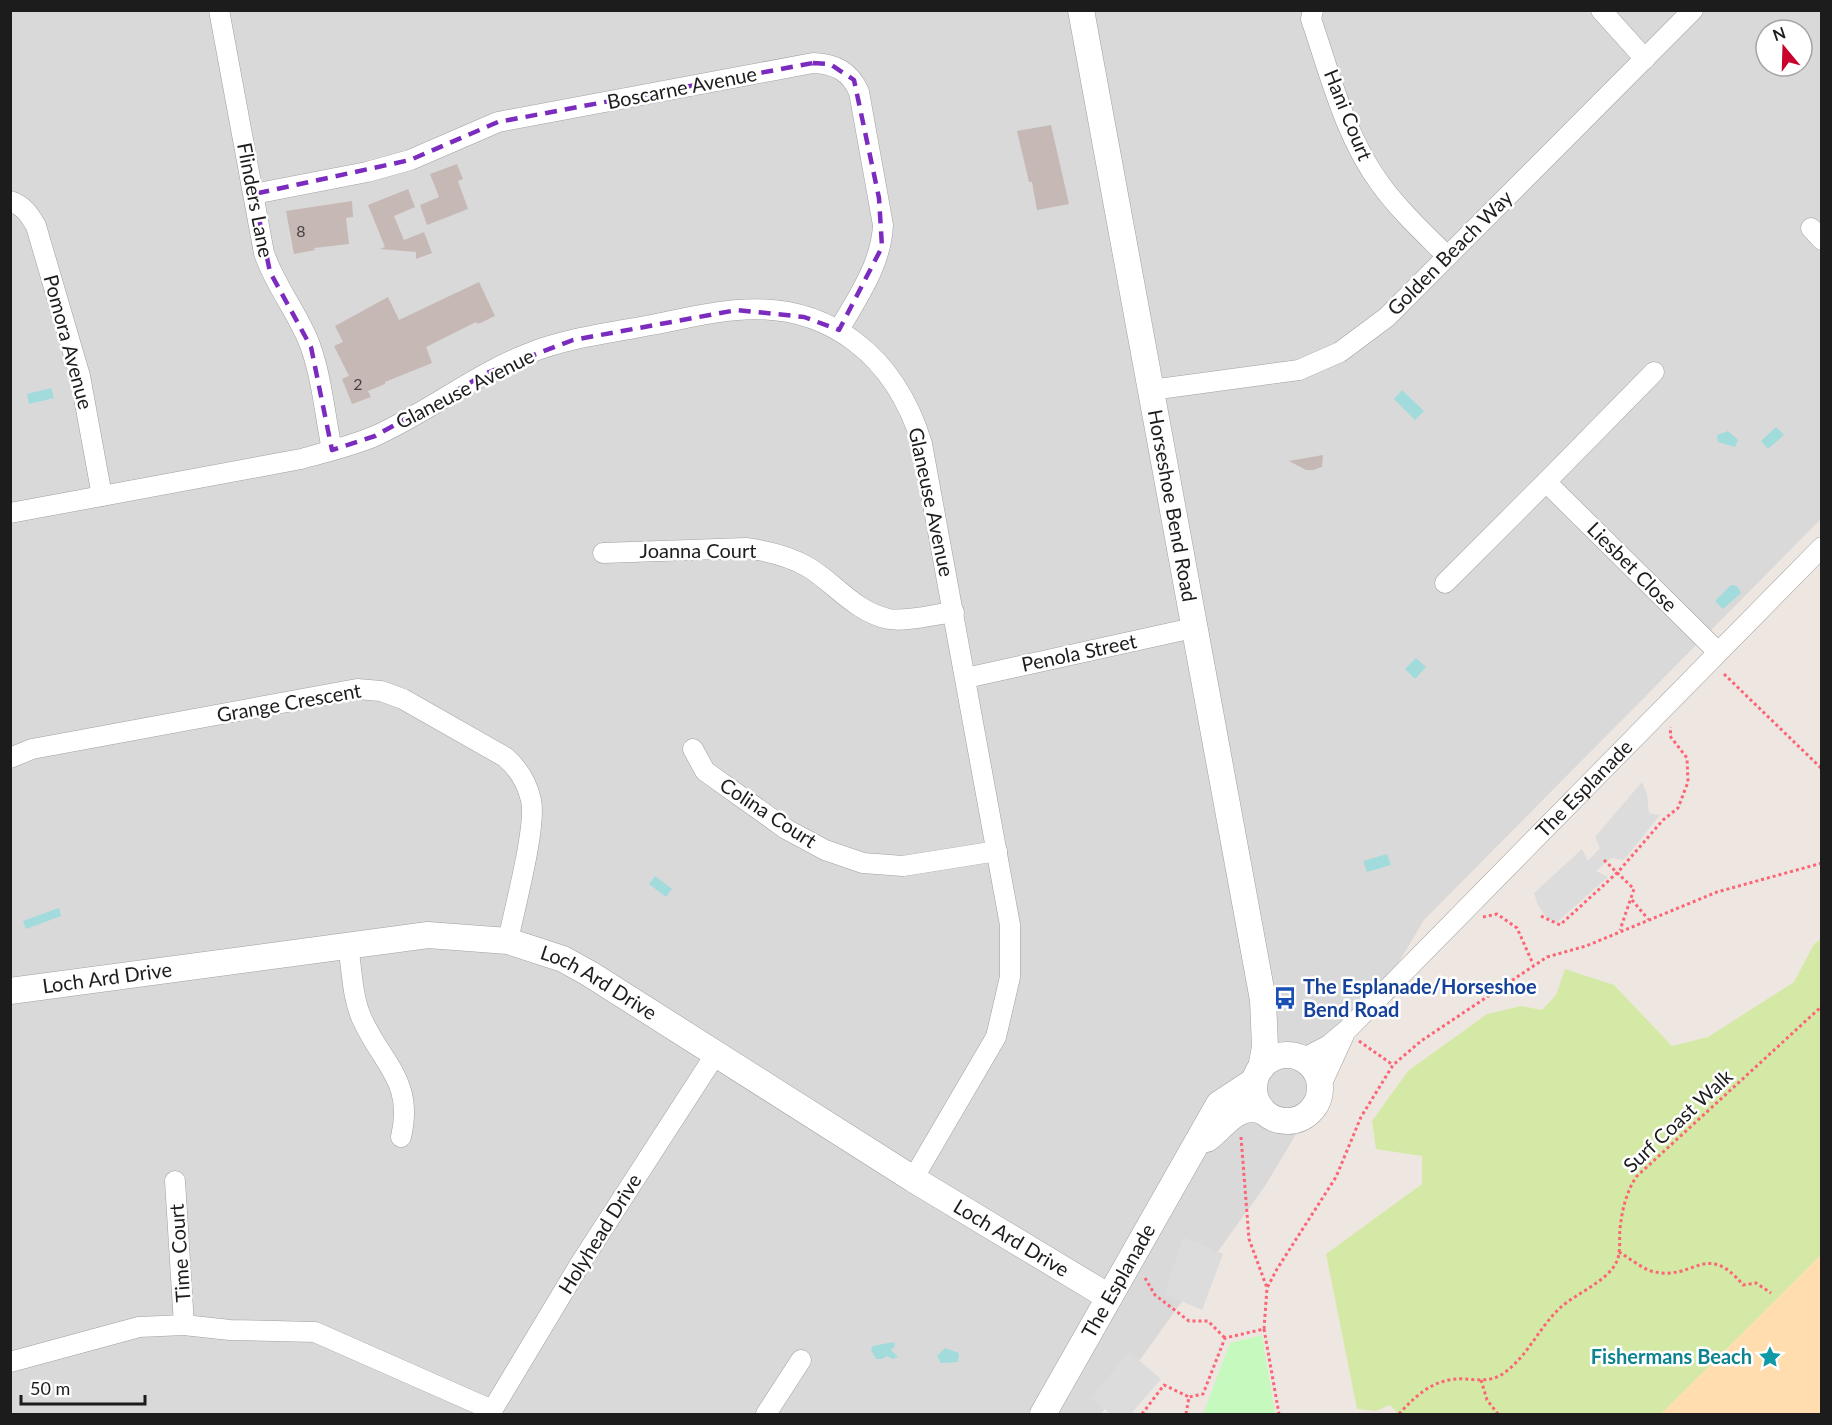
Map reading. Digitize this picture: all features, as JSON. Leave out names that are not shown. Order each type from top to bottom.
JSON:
[{"type":"street","name":"Flinders Lane","points":[[219,10],[264,254],[270,272],[311,347],[332,450]]},
{"type":"street","name":"Horseshoe Bend Road","points":[[1081,10],[1263,1000],[1265,1047],[1258,1074]]},
{"type":"street","points":[[1600,10],[1645,59]]},
{"type":"street","name":"Golden Beach Way","points":[[1151,390],[1299,370],[1360,339],[1387,317],[1693,10]]},
{"type":"street","name":"Hani Court","points":[[1309,13],[1347,123],[1366,162],[1395,203],[1447,256]]},
{"type":"street","name":"Boscarne Avenue","points":[[254,194],[367,172],[410,160],[498,122],[813,63],[830,64],[854,80],[859,92],[883,225],[882,247],[877,263],[839,330]]},
{"type":"street","name":"Pomora Avenue","points":[[10,201],[29,213],[36,226],[80,376],[102,495]]},
{"type":"street","name":"Glaneuse Avenue","points":[[10,513],[301,459],[332,450],[375,436],[528,353],[573,340],[737,310],[804,317],[839,330],[883,368],[900,390],[913,416],[922,444],[997,851],[1011,943],[1010,977],[996,1037],[983,1063],[913,1179]]},
{"type":"street","points":[[1445,583],[1654,372]]},
{"type":"street","name":"Liesbet Close","points":[[1546,482],[1718,652]]},
{"type":"street","name":"The Esplanade","points":[[1321,1085],[1353,1036],[1718,652],[1821,547]]},
{"type":"street","name":"Joanna Court","points":[[603,553],[746,548],[769,551],[809,568],[853,603],[891,619],[954,612]]},
{"type":"street","name":"Penola Street","points":[[966,678],[1193,628]]},
{"type":"street","name":"Grange Crescent","points":[[10,758],[32,749],[357,689],[393,694],[505,757],[513,764],[527,788],[532,811],[508,941]]},
{"type":"street","name":"Colina Court","points":[[693,749],[705,771],[786,829],[825,850],[863,863],[903,866],[997,851]]},
{"type":"street","name":"Loch Ard Drive","points":[[10,991],[428,935],[508,941],[563,959],[913,1179],[1109,1297]]},
{"type":"street","points":[[348,946],[362,1019],[390,1064],[404,1099],[405,1117],[400,1137]]},
{"type":"street","name":"Horseshoe Bend Road","points":[[1263,1000],[1295,1056]]},
{"type":"street","name":"The Esplanade","points":[[1295,1056],[1353,1036]]},
{"type":"street","name":"Holyhead Drive","points":[[491,1412],[580,1264],[715,1055]]},
{"type":"street","points":[[1295,1056],[1317,1072],[1321,1085],[1318,1101],[1303,1117],[1280,1121],[1249,1112],[1257,1103],[1258,1074],[1269,1061],[1295,1056]]},
{"type":"street","name":"The Esplanade","points":[[1043,1414],[1219,1104],[1258,1074]]},
{"type":"street","name":"The Esplanade","points":[[1195,1148],[1249,1112]]},
{"type":"street","name":"Time Court","points":[[176,1181],[184,1325]]},
{"type":"street","points":[[10,1362],[140,1327],[184,1325],[230,1330],[315,1332],[491,1412]]},
{"type":"street","points":[[766,1414],[801,1360]]},
{"type":"path","points":[[1717,681],[1724,674],[1821,769]]},
{"type":"path","points":[[1541,916],[1560,924],[1618,872],[1663,820],[1678,808],[1688,782],[1687,758],[1670,736],[1670,728],[1679,720]]},
{"type":"path","points":[[1604,860],[1634,889],[1620,930]]},
{"type":"path","points":[[1267,1288],[1336,1177],[1360,1117],[1393,1065],[1421,1041],[1482,1002],[1533,964],[1586,946],[1620,930],[1717,892],[1821,863]]},
{"type":"path","points":[[1632,900],[1648,919]]},
{"type":"path","points":[[1477,923],[1484,916],[1497,914],[1517,928],[1533,964]]},
{"type":"path","name":"Surf Coast Walk","points":[[1400,1414],[1412,1399],[1434,1384],[1462,1378],[1481,1380],[1503,1374],[1522,1358],[1562,1306],[1607,1273],[1617,1260],[1623,1207],[1628,1190],[1636,1177],[1821,1006]]},
{"type":"path","points":[[1353,1036],[1368,1033]]},
{"type":"path","points":[[1353,1036],[1393,1065]]},
{"type":"path","points":[[1249,1112],[1249,1239],[1267,1288],[1264,1329],[1279,1414]]},
{"type":"path","points":[[1619,1252],[1650,1270],[1674,1272],[1702,1264],[1722,1264],[1743,1285],[1756,1283],[1771,1293]]},
{"type":"path","points":[[1129,1265],[1145,1279],[1163,1302],[1189,1321],[1208,1321],[1225,1338]]},
{"type":"path","points":[[1225,1338],[1264,1329]]},
{"type":"path","points":[[1142,1414],[1164,1385],[1188,1397],[1203,1394],[1225,1338]]},
{"type":"path","points":[[1481,1380],[1487,1400],[1498,1414]]},
{"type":"path","points":[[1186,1414],[1188,1397]]},
{"type":"highlighted area","points":[[813,63],[830,64],[854,80],[879,198],[882,247],[839,330],[804,317],[737,310],[573,340],[489,372],[375,436],[332,450],[311,347],[270,272],[254,194],[410,160],[498,122]]},
{"type":"shaded area","points":[[10,11],[1821,11],[1821,519],[1424,920],[1265,1186],[1101,1414],[11,1414]]},
{"type":"shaded area","points":[[1642,782],[1647,794],[1649,813],[1660,815],[1624,860],[1611,858],[1596,871],[1608,877],[1556,923],[1546,917],[1534,893],[1582,849],[1588,861],[1600,848],[1595,837]]},
{"type":"shaded area","points":[[1183,1237],[1223,1254],[1202,1310],[1164,1294]]},
{"type":"shaded area","points":[[1129,1352],[1161,1379],[1131,1414],[1111,1414],[1090,1398]]},
{"type":"green space","points":[[1821,939],[1821,1255],[1661,1414],[1398,1414],[1390,1405],[1376,1411],[1357,1409],[1326,1254],[1422,1184],[1422,1156],[1376,1149],[1372,1121],[1408,1071],[1487,1014],[1521,1006],[1542,1010],[1556,995],[1565,969],[1614,985],[1672,1046],[1708,1037],[1794,982],[1814,944]]},
{"type":"green space","points":[[1262,1335],[1275,1414],[1203,1414],[1230,1343]]},
{"type":"sand","name":"Fishermans Beach","points":[[1821,1255],[1821,1414],[1661,1414]]},
{"type":"water","points":[[51,388],[54,398],[29,404],[27,394]]},
{"type":"water","points":[[1402,390],[1424,411],[1415,420],[1394,399]]},
{"type":"water","points":[[1776,427],[1784,435],[1768,449],[1761,441]]},
{"type":"water","points":[[1728,431],[1738,440],[1735,447],[1718,442],[1717,435]]},
{"type":"water","points":[[1731,585],[1737,586],[1741,593],[1723,609],[1715,601]]},
{"type":"water","points":[[1416,658],[1426,667],[1415,679],[1405,669]]},
{"type":"water","points":[[1387,854],[1391,865],[1367,872],[1363,861]]},
{"type":"water","points":[[655,876],[672,889],[666,897],[649,884]]},
{"type":"water","points":[[59,908],[61,916],[26,929],[23,921]]},
{"type":"water","points":[[894,1342],[895,1346],[891,1350],[898,1357],[893,1359],[887,1356],[876,1359],[871,1350],[873,1346]]},
{"type":"water","points":[[945,1348],[959,1353],[958,1362],[941,1363],[937,1356]]},
{"type":"building","points":[[1051,125],[1069,204],[1037,210],[1032,182],[1029,182],[1017,131]]},
{"type":"building","points":[[457,164],[463,179],[458,181],[468,209],[427,225],[420,205],[439,197],[430,174]]},
{"type":"building","points":[[408,189],[415,207],[394,216],[404,240],[424,232],[432,253],[416,259],[416,252],[380,249],[385,247],[368,205]]},
{"type":"building","points":[[352,201],[353,217],[346,218],[349,244],[314,248],[315,250],[294,254],[286,211]]},
{"type":"building","points":[[479,282],[495,316],[478,324],[476,322],[426,347],[432,363],[385,382],[368,391],[371,397],[352,404],[342,379],[349,376],[334,346],[343,342],[335,326],[388,297],[399,320]]},
{"type":"building","points":[[1323,455],[1322,467],[1313,470],[1306,470],[1289,461]]},
{"type":"place","name":"The Esplanade/Horseshoe Bend Road","points":[[1285,998]]},
{"type":"place","name":"Fishermans Beach","points":[[1770,1357]]}]
